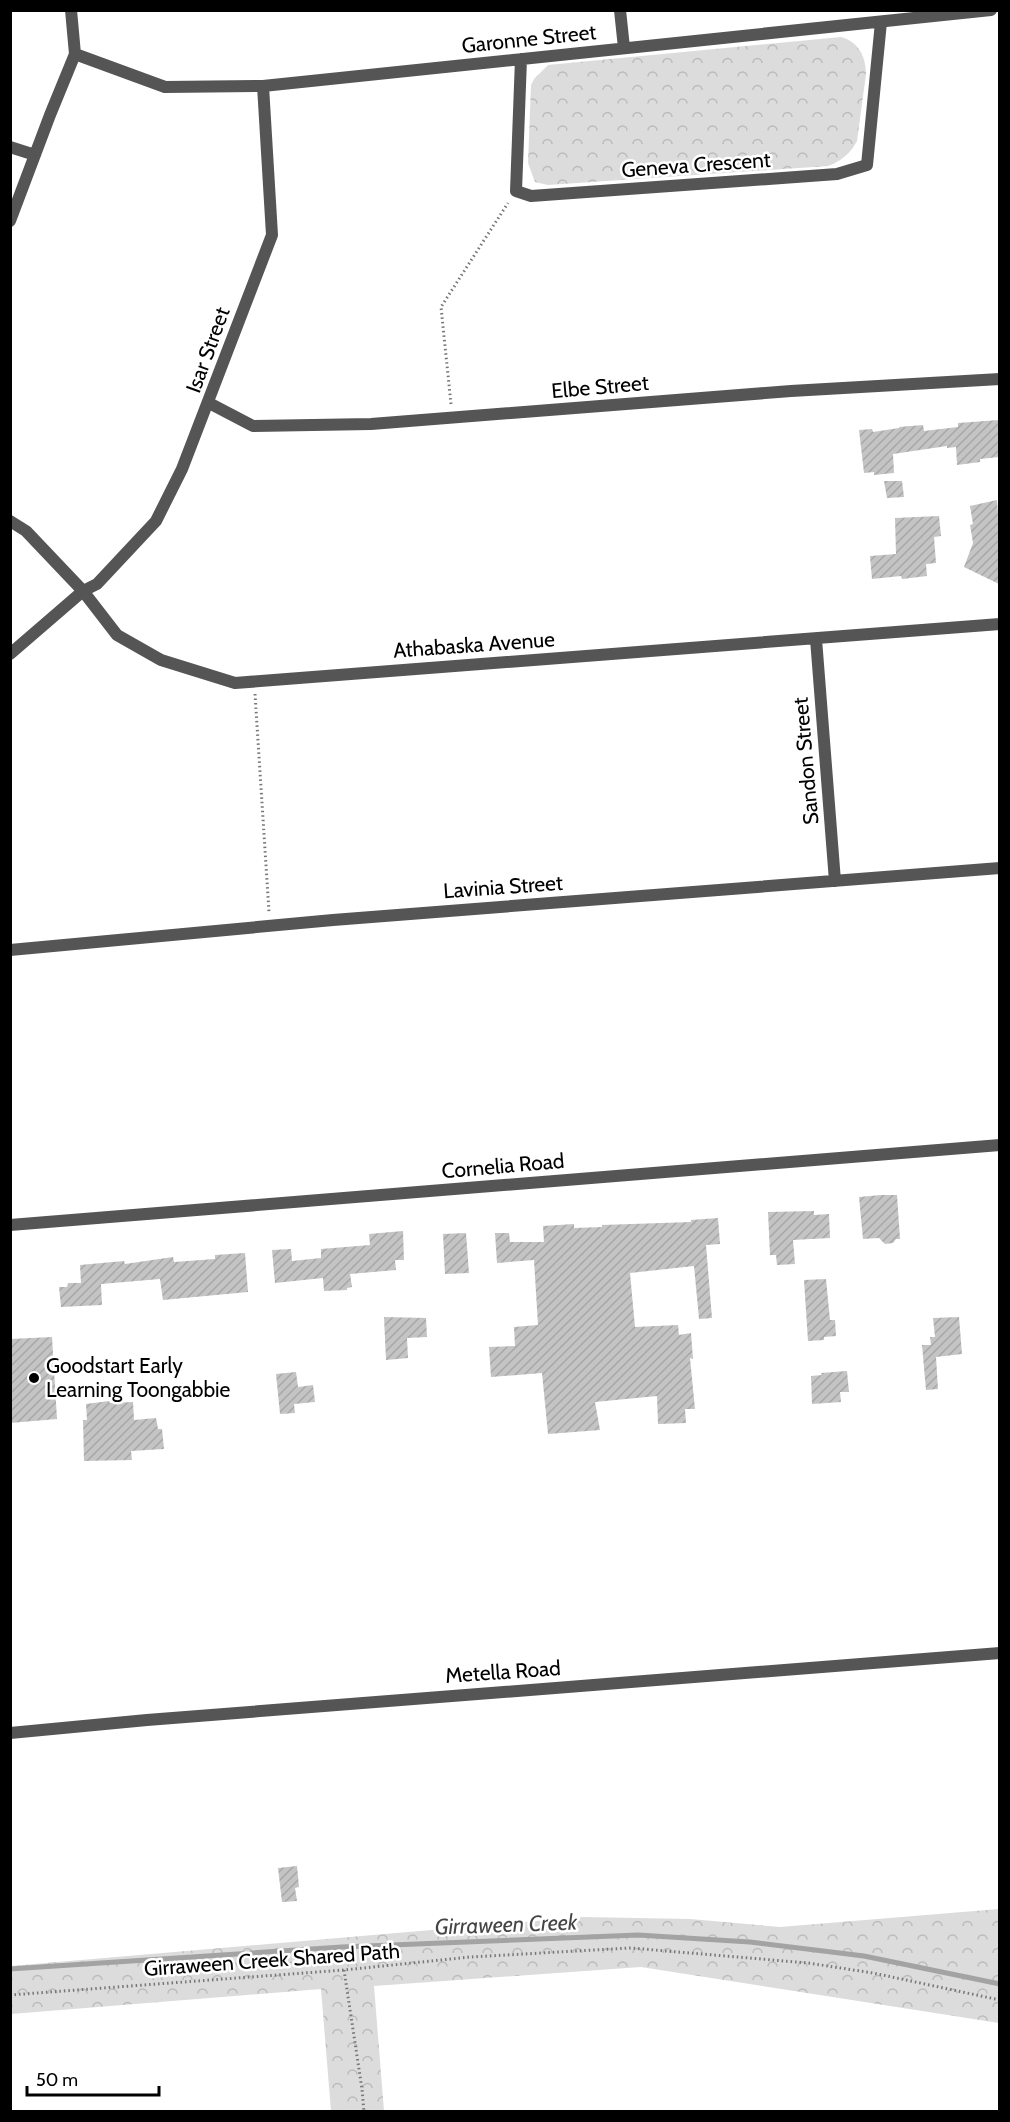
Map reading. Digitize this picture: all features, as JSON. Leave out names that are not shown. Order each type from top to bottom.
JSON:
[{"type":"street","points":[[10,221],[75,54],[71,10]]},
{"type":"street","points":[[620,10],[624,48]]},
{"type":"street","name":"Garonne Street","points":[[75,54],[165,87],[263,86],[991,10]]},
{"type":"street","name":"Geneva Crescent","points":[[516,191],[531,196],[801,177],[837,174],[867,165],[881,22]]},
{"type":"street","points":[[516,191],[521,59]]},
{"type":"street","name":"Isar Street","points":[[10,654],[83,591],[97,584],[156,521],[182,469],[272,235],[263,86]]},
{"type":"street","points":[[10,147],[35,155]]},
{"type":"street","name":"Elbe Street","points":[[209,403],[253,426],[371,424],[791,391],[999,380]]},
{"type":"street","name":"Athabaska Avenue","points":[[10,520],[26,531],[83,591],[117,635],[161,660],[235,683],[999,624]]},
{"type":"street","name":"Sandon Street","points":[[816,639],[835,881]]},
{"type":"street","name":"Lavinia Street","points":[[10,950],[270,926],[999,868]]},
{"type":"street","name":"Cornelia Road","points":[[10,1225],[999,1145]]},
{"type":"street","name":"Metella Road","points":[[10,1733],[157,1719],[999,1653]]},
{"type":"path","points":[[452,418],[441,307],[516,191]]},
{"type":"path","points":[[254,681],[270,926]]},
{"type":"path","name":"Girraween Creek Shared Path","points":[[10,1995],[344,1970],[470,1957],[631,1948],[808,1963],[873,1973],[999,2000]]},
{"type":"path","points":[[344,1970],[364,2112]]},
{"type":"green space","points":[[841,37],[857,46],[865,62],[866,74],[857,141],[848,153],[828,166],[548,185],[535,182],[528,163],[531,85],[548,65]]},
{"type":"green space","points":[[999,1909],[999,2023],[641,1967],[374,1986],[384,2111],[331,2111],[321,1989],[11,2014],[11,1966],[583,1917],[690,1919],[780,1927]]},
{"type":"building","points":[[999,420],[999,457],[957,465],[956,447],[947,448],[947,446],[893,454],[894,473],[874,475],[874,472],[864,473],[859,430],[872,429],[873,432],[923,425],[924,431],[958,427],[958,423]]},
{"type":"building","points":[[884,481],[902,481],[904,497],[887,498]]},
{"type":"building","points":[[997,500],[999,584],[964,567],[973,543],[970,506]]},
{"type":"building","points":[[939,516],[941,536],[934,537],[936,563],[926,564],[927,576],[872,579],[870,556],[896,554],[895,518]]},
{"type":"building","points":[[897,1195],[900,1239],[896,1239],[893,1243],[885,1244],[879,1238],[863,1239],[859,1197]]},
{"type":"building","points":[[814,1211],[814,1215],[829,1214],[830,1238],[793,1240],[795,1264],[777,1265],[776,1255],[770,1255],[768,1212]]},
{"type":"building","points":[[718,1218],[720,1244],[706,1245],[712,1318],[699,1319],[694,1266],[630,1273],[635,1327],[678,1325],[679,1335],[691,1333],[693,1359],[690,1358],[695,1409],[685,1409],[686,1423],[658,1424],[657,1396],[595,1402],[600,1430],[548,1434],[542,1373],[491,1377],[489,1347],[515,1346],[514,1327],[538,1325],[534,1260],[497,1263],[495,1233],[509,1233],[510,1242],[544,1242],[543,1226],[574,1224],[574,1228],[602,1227],[602,1225],[691,1222],[691,1220]]},
{"type":"building","points":[[403,1231],[404,1260],[395,1260],[396,1270],[350,1274],[352,1287],[347,1290],[324,1291],[323,1278],[275,1283],[272,1250],[291,1249],[292,1261],[321,1258],[321,1249],[370,1245],[369,1234]]},
{"type":"building","points":[[466,1233],[469,1273],[445,1274],[443,1234]]},
{"type":"building","points":[[245,1253],[248,1292],[163,1300],[160,1279],[101,1284],[102,1305],[61,1307],[59,1287],[67,1287],[68,1283],[81,1283],[80,1265],[124,1261],[125,1264],[173,1257],[174,1262],[215,1259],[215,1255]]},
{"type":"building","points":[[826,1279],[830,1320],[835,1320],[836,1336],[824,1337],[824,1340],[808,1341],[804,1280]]},
{"type":"building","points":[[384,1317],[426,1318],[427,1337],[407,1338],[408,1358],[386,1360]]},
{"type":"building","points":[[959,1317],[962,1354],[936,1357],[938,1389],[926,1390],[922,1345],[931,1345],[930,1337],[935,1337],[933,1318]]},
{"type":"building","points":[[52,1337],[57,1419],[10,1423],[10,1339]]},
{"type":"building","points":[[847,1371],[849,1392],[840,1392],[841,1402],[812,1404],[811,1376]]},
{"type":"building","points":[[296,1372],[298,1387],[313,1385],[315,1402],[294,1404],[295,1413],[280,1414],[276,1374]]},
{"type":"building","points":[[109,1401],[110,1403],[133,1402],[134,1420],[156,1418],[158,1429],[162,1429],[164,1449],[131,1451],[132,1460],[84,1461],[83,1420],[87,1420],[86,1404]]},
{"type":"building","points":[[297,1866],[299,1887],[295,1888],[297,1901],[282,1902],[278,1868]]},
{"type":"waterway","name":"Girraween Creek","points":[[10,1969],[342,1947],[638,1935],[750,1942],[864,1956],[1000,1984]]},
{"type":"place","name":"Goodstart Early Learning Toongabbie","points":[[34,1378]]}]
